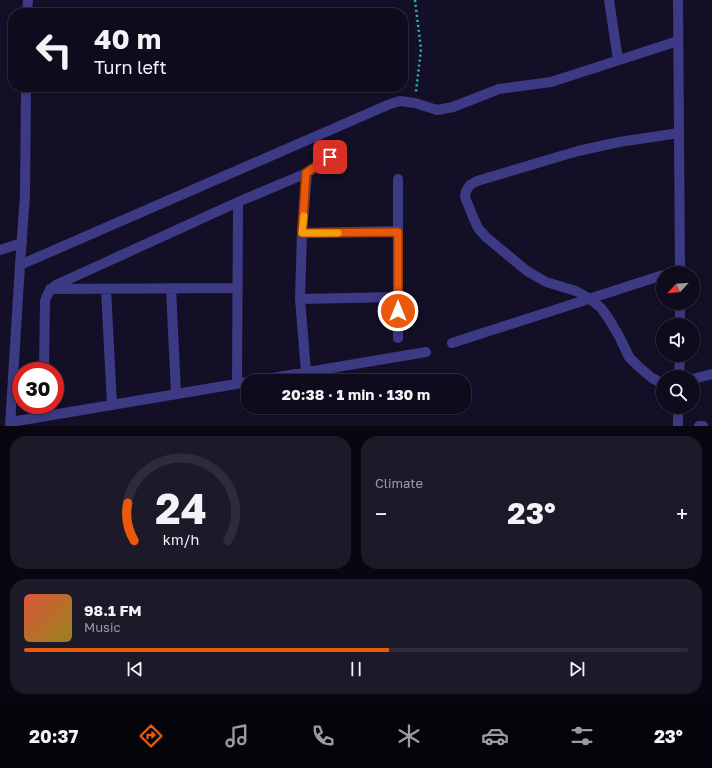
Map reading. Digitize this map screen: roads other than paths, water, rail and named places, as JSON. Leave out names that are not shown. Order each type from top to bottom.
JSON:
[{"type":"street","points":[[609,0],[618,60]]},
{"type":"street","points":[[677,266],[679,133],[678,0]]},
{"type":"street","points":[[20,264],[390,104],[400,101],[415,103],[437,110],[453,107],[499,89],[550,82],[678,40]]},
{"type":"street","points":[[26,92],[25,195],[10,424],[42,417],[241,383]]},
{"type":"street","points":[[656,380],[629,357],[620,338],[601,308],[590,299],[576,291],[546,282],[533,275],[486,237],[478,228],[473,217],[466,197],[466,191],[470,185],[477,180],[578,151],[619,142],[679,133]]},
{"type":"street","points":[[44,362],[45,301],[50,289],[238,202],[306,173],[330,157]]},
{"type":"street","points":[[306,173],[300,299],[306,372]]},
{"type":"street","points":[[398,179],[398,338]]},
{"type":"street","points":[[238,202],[238,384]]},
{"type":"street","points":[[302,233],[398,232]]},
{"type":"street","points":[[0,250],[22,243]]},
{"type":"street","points":[[452,343],[656,277]]},
{"type":"street","points":[[171,288],[176,394]]},
{"type":"street","points":[[50,289],[238,288]]},
{"type":"street","points":[[106,289],[112,405]]},
{"type":"street","points":[[300,299],[398,297]]},
{"type":"street","points":[[294,374],[426,352]]},
{"type":"street","points":[[700,377],[712,374]]},
{"type":"street","points":[[678,414],[678,426]]}]
